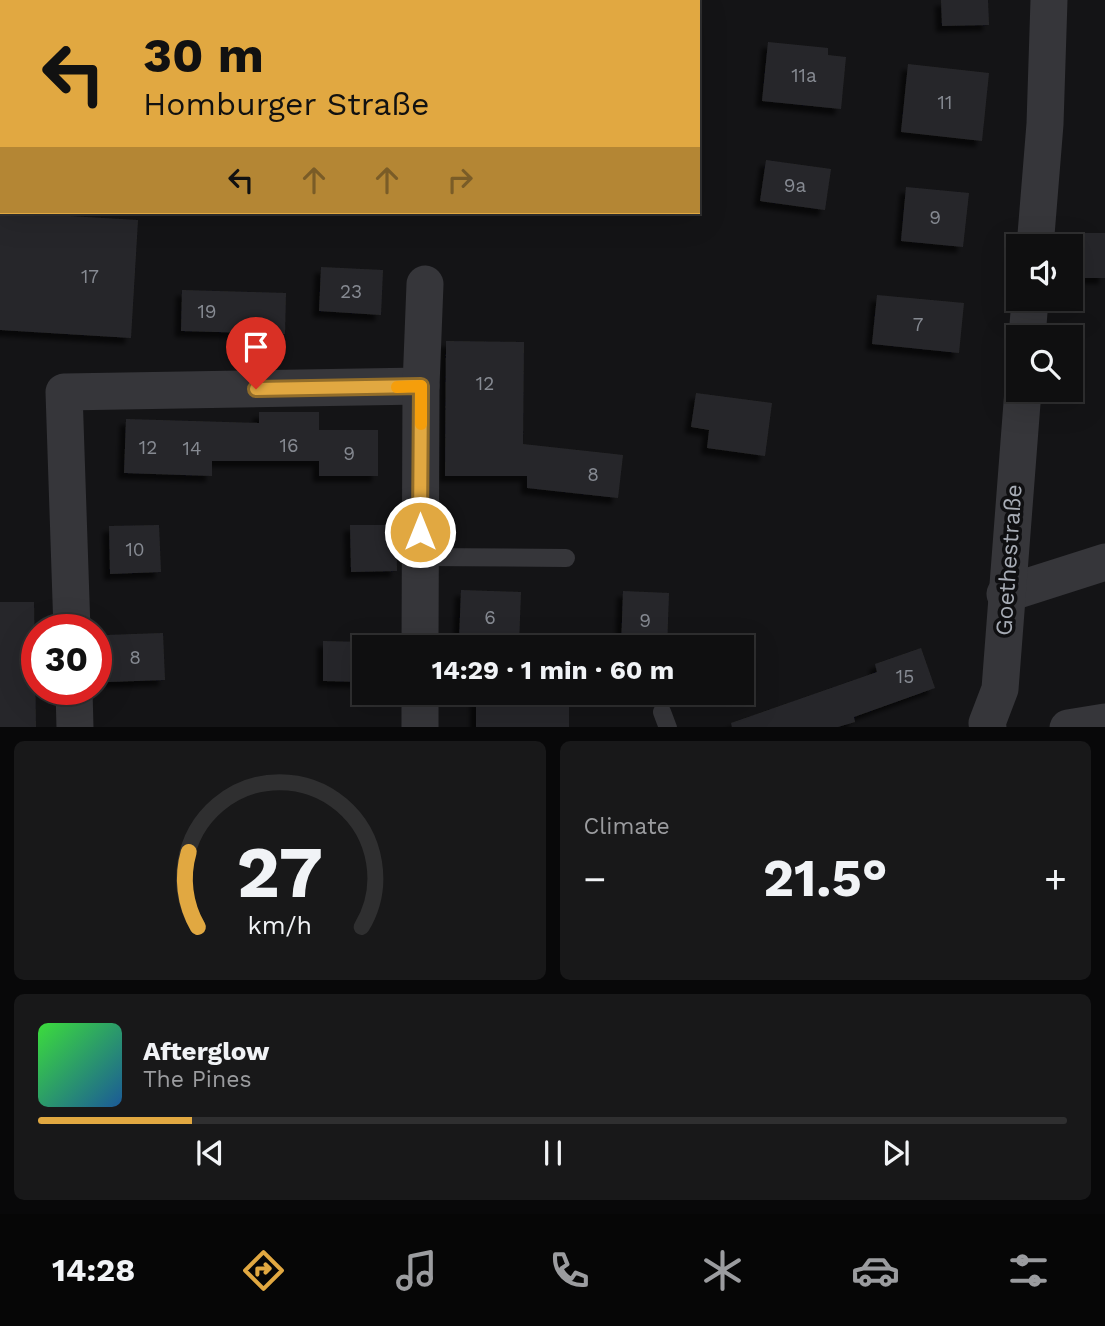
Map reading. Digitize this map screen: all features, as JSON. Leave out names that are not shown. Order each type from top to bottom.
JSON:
[{"type":"street","points":[[1036,234],[1045,124],[1049,0]]},
{"type":"street","points":[[420,635],[421,386],[425,284]]},
{"type":"street","points":[[71,614],[64,392],[421,386]]},
{"type":"street","name":"Goethestraße","points":[[988,726],[1000,689],[1005,594],[1022,402]]},
{"type":"street","points":[[1005,594],[1105,562]]},
{"type":"street","points":[[74,705],[75,727]]},
{"type":"street","points":[[420,705],[420,727]]},
{"type":"street","points":[[1068,727],[1105,722]]},
{"type":"lane","points":[[420,557],[566,558]]},
{"type":"building","points":[[941,0],[988,0],[989,25],[942,26]]},
{"type":"building","points":[[768,42],[828,48],[828,55],[846,57],[841,109],[762,101]]},
{"type":"building","points":[[908,64],[989,73],[982,141],[901,132]]},
{"type":"building","points":[[766,160],[831,169],[825,210],[760,201]]},
{"type":"building","points":[[906,187],[969,193],[963,247],[901,241]]},
{"type":"building","points":[[0,214],[138,220],[131,338],[0,330]]},
{"type":"building","points":[[1105,233],[1105,278],[1083,278],[1083,234],[1077,234]]},
{"type":"building","points":[[321,267],[383,270],[381,315],[319,311]]},
{"type":"building","points":[[182,290],[286,293],[285,334],[181,331]]},
{"type":"building","points":[[877,295],[964,303],[959,353],[872,344]]},
{"type":"building","points":[[446,341],[524,342],[523,444],[623,455],[618,498],[527,488],[527,476],[445,476]]},
{"type":"building","points":[[696,393],[772,403],[765,456],[707,448],[709,430],[691,427]]},
{"type":"building","points":[[259,412],[319,412],[319,430],[378,430],[378,476],[319,476],[319,461],[212,461],[212,476],[124,473],[126,419],[259,423]]},
{"type":"building","points":[[159,525],[161,572],[110,574],[109,526]]},
{"type":"building","points":[[350,525],[396,525],[397,571],[351,572]]},
{"type":"building","points":[[461,590],[521,592],[519,635],[459,635]]},
{"type":"building","points":[[623,591],[669,593],[667,635],[621,635]]},
{"type":"building","points":[[0,602],[34,602],[34,614],[21,614],[21,705],[36,705],[36,727],[0,727]]},
{"type":"building","points":[[163,633],[165,680],[112,682],[112,635]]},
{"type":"building","points":[[323,641],[352,642],[352,682],[323,681]]},
{"type":"building","points":[[921,648],[935,688],[854,717],[855,722],[838,727],[732,727],[731,723],[877,672],[875,664]]},
{"type":"building","points":[[476,705],[569,705],[569,727],[476,727]]},
{"type":"slow traffic","points":[[397,387],[421,386],[421,424]]},
{"type":"route","points":[[256,389],[421,386],[420,532]]}]
